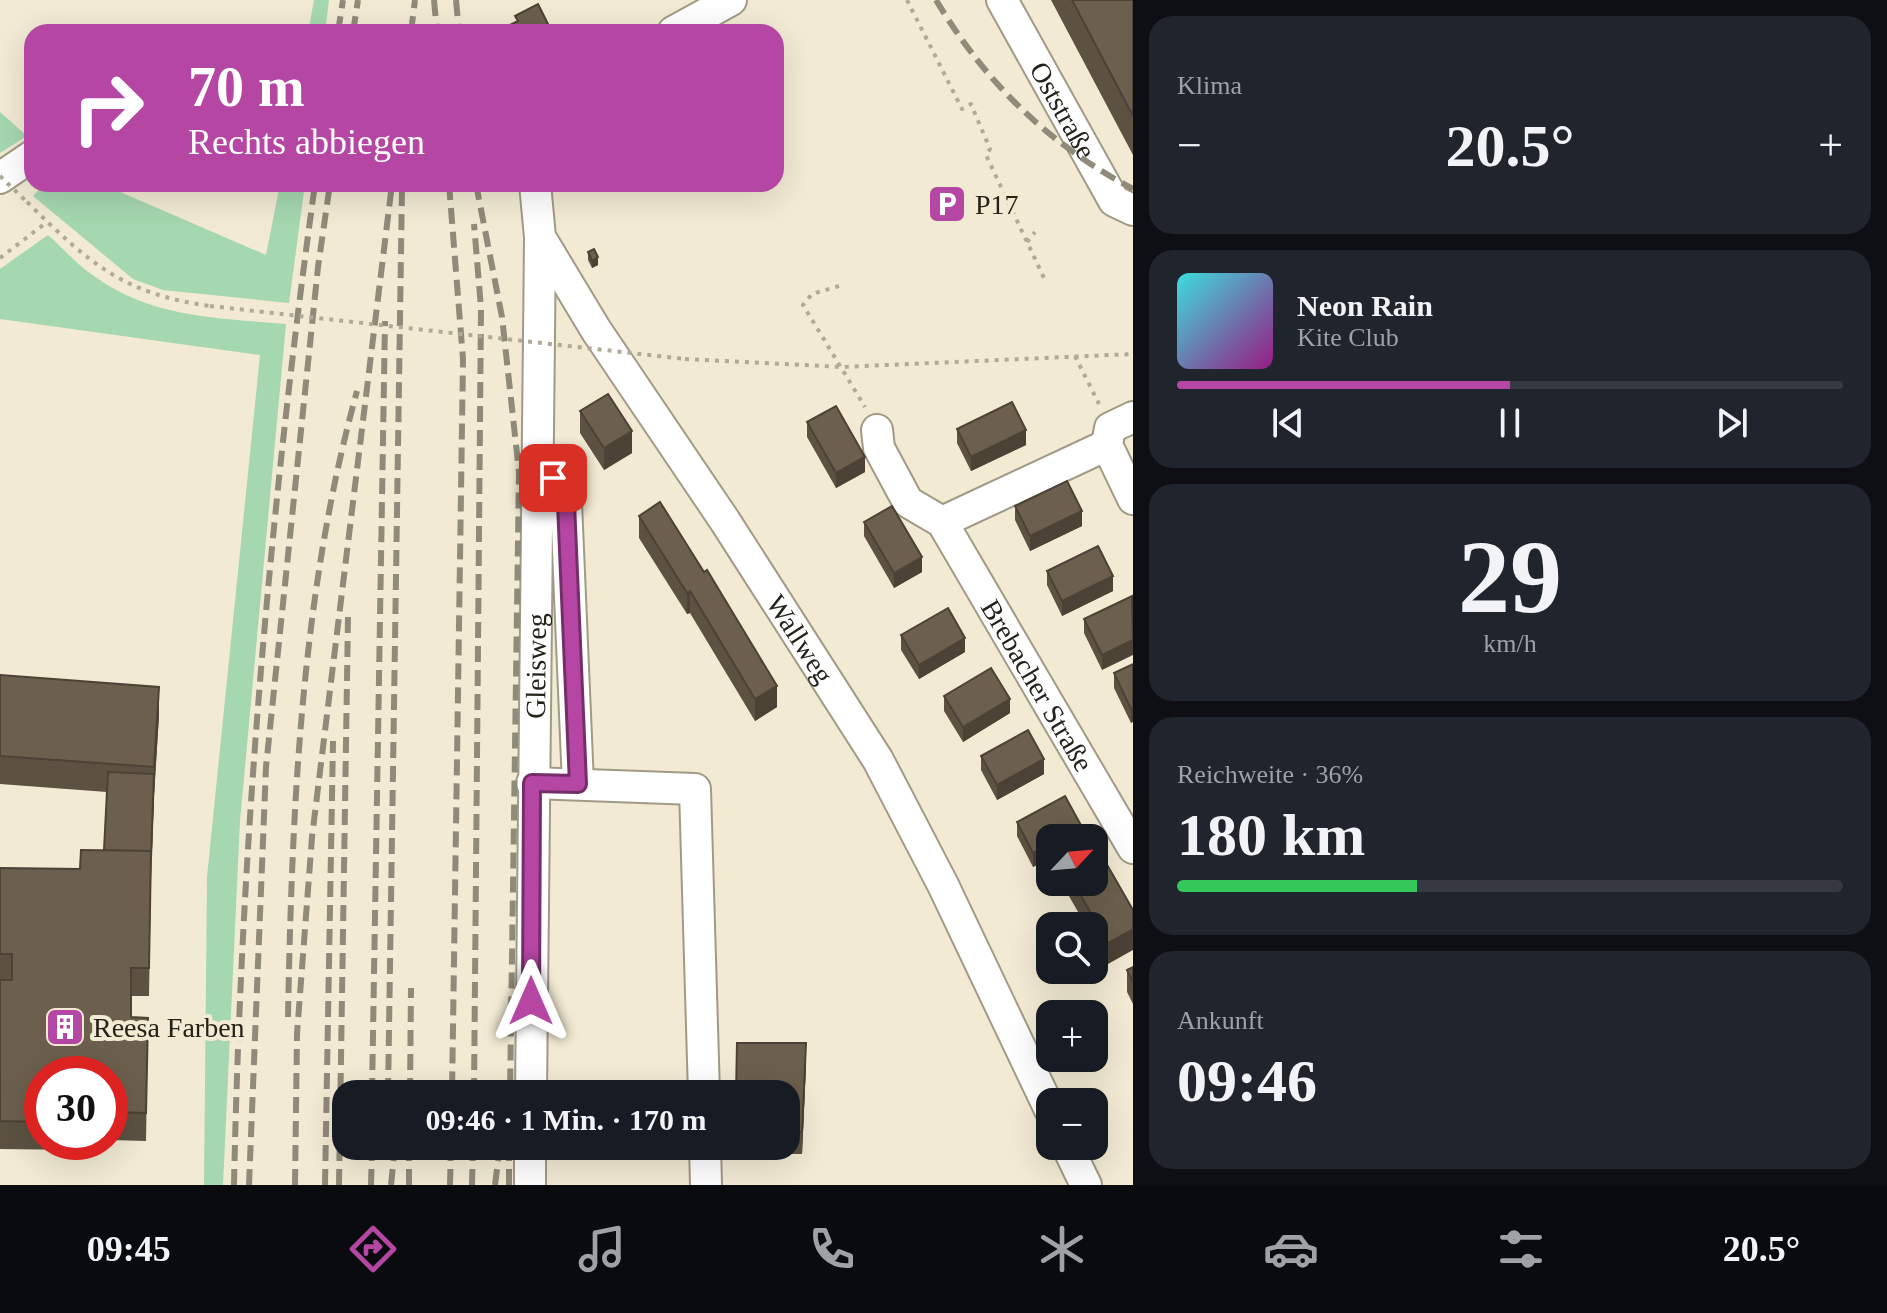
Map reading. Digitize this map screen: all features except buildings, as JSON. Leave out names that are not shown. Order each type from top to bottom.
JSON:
[{"type":"street","points":[[688,24],[731,0]]},
{"type":"street","name":"Oststraße","points":[[1002,0],[1114,201],[1133,210]]},
{"type":"street","points":[[0,177],[24,161]]},
{"type":"street","name":"Wallweg","points":[[536,192],[540,237],[596,330],[725,521],[878,760],[943,885],[1040,1088]]},
{"type":"street","name":"Gleisweg","points":[[531,1080],[540,237]]},
{"type":"street","name":"Brebacher Straße","points":[[872,421],[879,448],[908,502],[942,522],[1133,848]]},
{"type":"street","points":[[942,522],[1117,430],[1133,499]]},
{"type":"street","points":[[540,453],[566,503],[578,784]]},
{"type":"street","points":[[532,783],[695,789],[704,1080]]},
{"type":"street","points":[[530,1160],[530,1185]]},
{"type":"street","points":[[705,1160],[706,1185]]},
{"type":"street","points":[[1074,1160],[1086,1185]]},
{"type":"path","points":[[907,0],[962,109],[971,104],[990,149],[986,155],[1044,278]]},
{"type":"path","points":[[0,177],[47,222],[128,287],[165,300],[685,359],[842,367],[1133,354]]},
{"type":"path","points":[[0,258],[47,222]]},
{"type":"path","points":[[1027,242],[1035,232]]},
{"type":"path","points":[[839,286],[812,294],[803,305],[872,421]]},
{"type":"path","points":[[1075,356],[1117,430]]},
{"type":"green space","points":[[314,0],[329,0],[326,24],[310,24]]},
{"type":"green space","points":[[0,112],[24,133],[24,138],[0,153]]},
{"type":"green space","points":[[37,192],[120,192],[266,255],[278,192],[304,192],[289,303],[163,290],[133,279],[33,196]]},
{"type":"green space","points":[[48,235],[88,272],[138,300],[186,314],[286,324],[240,821],[223,1185],[204,1185],[207,877],[260,355],[0,319],[0,269]]},
{"type":"railway","points":[[339,24],[343,0]]},
{"type":"railway","points":[[354,24],[358,0]]},
{"type":"railway","points":[[412,24],[415,0]]},
{"type":"railway","points":[[434,0],[436,24]]},
{"type":"railway","points":[[456,0],[458,24]]},
{"type":"railway","points":[[936,0],[976,58],[1021,108],[1073,152],[1133,189]]},
{"type":"railway","points":[[234,1185],[243,934],[260,683],[284,433],[314,192]]},
{"type":"railway","points":[[249,1185],[266,767],[318,267],[329,192]]},
{"type":"railway","points":[[295,1185],[297,1034],[312,837],[391,192]]},
{"type":"railway","points":[[388,1080],[402,192]]},
{"type":"railway","points":[[450,192],[463,359],[452,1080]]},
{"type":"railway","points":[[478,192],[502,317],[519,472],[510,1080]]},
{"type":"railway","points":[[474,224],[481,308],[474,1080]]},
{"type":"railway","points":[[372,1080],[385,321]]},
{"type":"railway","points":[[288,1017],[293,859],[303,701],[323,545],[357,391]]},
{"type":"railway","points":[[339,1185],[348,617]]},
{"type":"railway","points":[[325,1185],[333,741]]},
{"type":"railway","points":[[410,1080],[411,988]]},
{"type":"railway","points":[[371,1185],[372,1160]]},
{"type":"railway","points":[[391,1185],[394,1160]]},
{"type":"railway","points":[[409,1160],[409,1185]]},
{"type":"railway","points":[[450,1185],[451,1160]]},
{"type":"railway","points":[[472,1185],[473,1160]]},
{"type":"railway","points":[[495,1185],[498,1160]]},
{"type":"railway","points":[[509,1160],[509,1185]]},
{"type":"place","name":"P17","points":[[947,204]]},
{"type":"place","name":"Reesa Farben","points":[[65,1027]]},
{"type":"route","points":[[531,1001],[532,783],[578,784],[566,503],[553,478]]}]
